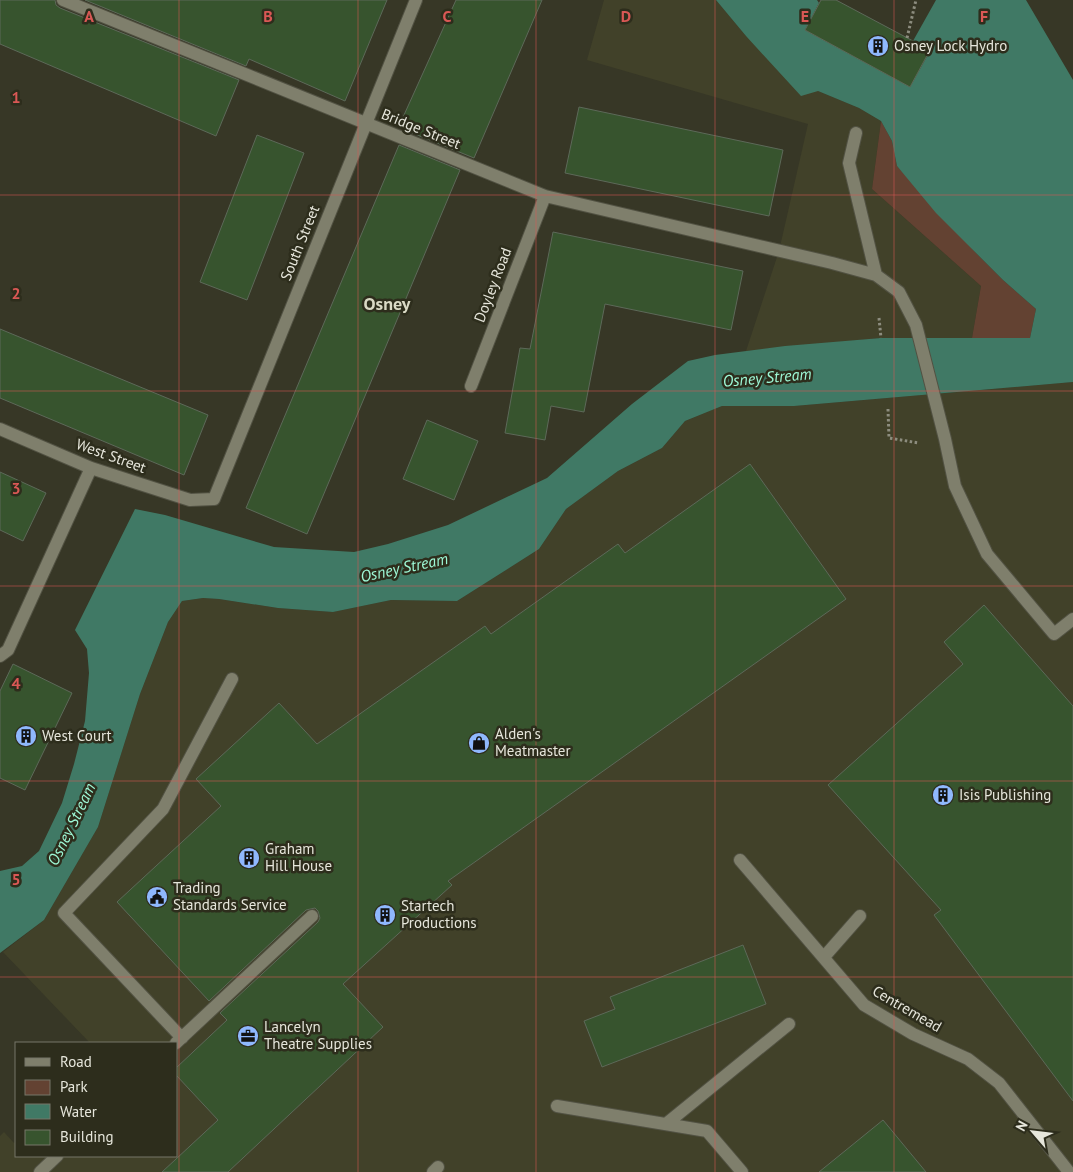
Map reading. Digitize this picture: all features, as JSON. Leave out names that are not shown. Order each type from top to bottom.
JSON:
[{"type":"street","name":"Bridge Street","points":[[63,0],[545,196],[876,275]]},
{"type":"street","name":"South Street","points":[[214,499],[416,0]]},
{"type":"street","points":[[856,133],[849,163],[876,275],[899,292],[916,326],[955,486],[987,554],[1054,634],[1073,619]]},
{"type":"street","name":"Doyley Road","points":[[471,386],[545,196]]},
{"type":"street","name":"West Street","points":[[0,430],[91,468],[190,500],[214,499]]},
{"type":"street","points":[[0,656],[8,650],[91,468]]},
{"type":"street","points":[[232,680],[163,809],[64,913],[179,1040],[312,916]]},
{"type":"street","name":"Centremead","points":[[740,860],[864,1005],[913,1034],[968,1059],[999,1083],[1068,1172]]},
{"type":"street","points":[[824,958],[860,916]]},
{"type":"street","points":[[666,1124],[789,1024]]},
{"type":"street","points":[[556,1106],[707,1131],[742,1172]]},
{"type":"street","points":[[40,1172],[56,1157]]},
{"type":"path","points":[[907,38],[916,0]]},
{"type":"path","points":[[888,409],[889,438]]},
{"type":"shaded area","points":[[604,0],[716,0],[746,36],[818,91],[859,108],[881,121],[872,189],[981,286],[972,338],[881,338],[746,351],[779,251],[808,124],[587,60]]},
{"type":"shaded area","points":[[1073,382],[1073,1172],[0,1172],[0,1136],[4,1132],[15,1142],[15,1157],[178,1157],[178,1042],[89,1042],[3,952],[44,920],[98,827],[140,694],[168,622],[182,601],[203,598],[219,599],[278,608],[333,612],[391,600],[457,601],[539,549],[566,509],[618,471],[662,448],[685,421],[722,406],[794,406]]},
{"type":"green space","points":[[881,121],[892,141],[897,166],[977,254],[1036,309],[1030,338],[972,338],[981,286],[872,189]]},
{"type":"water","name":"Osney Stream","points":[[716,0],[817,0],[819,3],[805,30],[910,87],[930,51],[913,41],[936,0],[1026,0],[1073,80],[1073,382],[794,406],[722,406],[685,421],[662,448],[618,471],[566,509],[539,549],[457,601],[391,600],[333,612],[278,608],[219,599],[203,598],[182,601],[168,622],[140,694],[98,827],[44,920],[0,953],[0,871],[22,866],[39,851],[62,803],[85,721],[89,673],[87,649],[75,630],[135,509],[165,515],[274,547],[354,552],[388,544],[448,525],[547,478],[632,404],[688,361],[715,355],[785,346],[881,338],[1030,338],[1036,309],[1003,280],[936,213],[897,166],[892,141],[881,121],[859,108],[818,91],[801,96]]},
{"type":"building","points":[[0,0],[55,0],[56,5],[60,8],[239,80],[216,136],[0,44]]},
{"type":"building","points":[[85,0],[387,0],[345,101],[249,59],[246,66]]},
{"type":"building","points":[[456,0],[542,0],[474,158],[399,126]]},
{"type":"building","name":"Osney Lock Hydro","points":[[821,0],[836,0],[930,50],[910,87],[805,30]]},
{"type":"building","points":[[579,107],[783,150],[769,216],[565,173]]},
{"type":"building","points":[[257,135],[304,153],[247,300],[200,282]]},
{"type":"building","points":[[399,145],[460,170],[307,534],[246,508]]},
{"type":"building","points":[[553,232],[743,271],[731,330],[605,304],[584,412],[551,406],[545,440],[505,433],[520,348],[530,349]]},
{"type":"building","points":[[0,329],[208,415],[184,475],[0,398]]},
{"type":"building","points":[[427,420],[478,441],[454,500],[403,479]]},
{"type":"building","points":[[750,464],[846,599],[448,881],[452,885],[343,984],[383,1027],[228,1172],[162,1172],[218,1120],[178,1077],[178,1066],[227,1020],[220,1013],[318,922],[320,918],[315,908],[306,910],[209,1001],[117,902],[221,806],[196,779],[279,703],[317,744],[485,626],[491,634],[618,544],[625,553]]},
{"type":"building","points":[[0,472],[46,493],[23,541],[0,530]]},
{"type":"building","points":[[984,605],[1073,706],[1073,1101],[934,915],[941,910],[828,785],[963,664],[944,642]]},
{"type":"building","name":"West Court","points":[[13,664],[72,693],[25,790],[0,778],[0,691]]},
{"type":"building","points":[[743,945],[766,1004],[602,1067],[584,1021],[615,1009],[610,997]]},
{"type":"building","points":[[883,1120],[926,1172],[819,1172]]},
{"type":"place","name":"Osney Lock Hydro","points":[[878,46]]},
{"type":"place","name":"West Court","points":[[26,736]]},
{"type":"place","name":"Alden's Meatmaster","points":[[479,743]]},
{"type":"place","name":"Isis Publishing","points":[[943,795]]},
{"type":"place","name":"Graham Hill House","points":[[249,858]]},
{"type":"place","name":"Trading Standards Service","points":[[157,897]]},
{"type":"place","name":"Startech Productions","points":[[385,915]]},
{"type":"place","name":"Lancelyn Theatre Supplies","points":[[248,1036]]},
{"type":"district","name":"Osney","points":[[387,304]]}]
